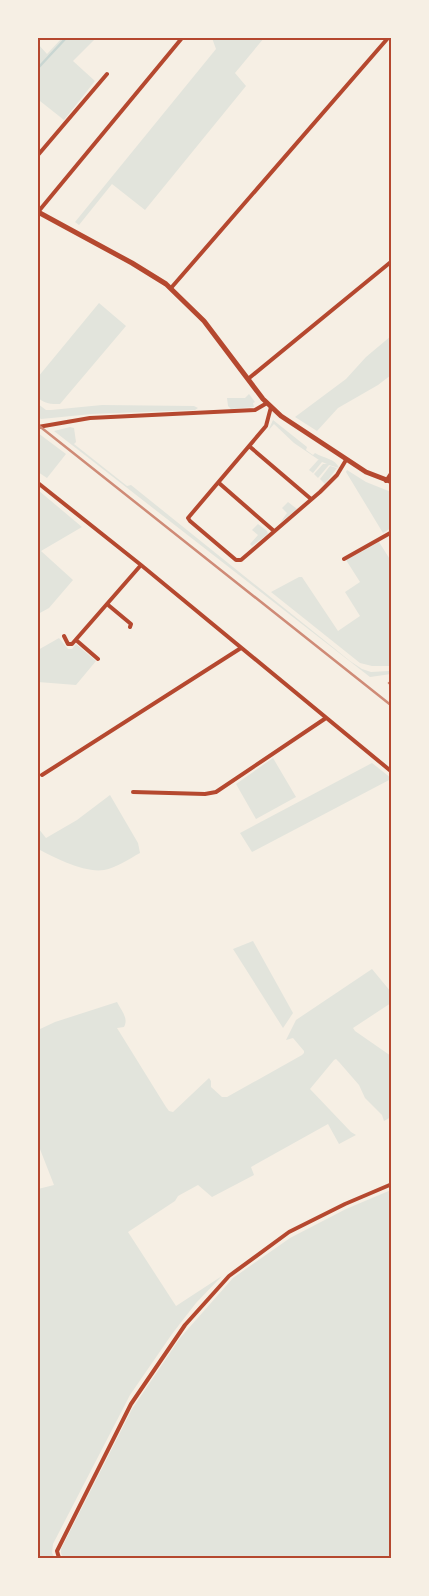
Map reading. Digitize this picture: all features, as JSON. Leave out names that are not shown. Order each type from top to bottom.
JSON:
[{"type":"street","points":[[182,38],[38,212],[132,263],[171,288],[213,332],[269,405],[289,422],[366,472],[389,481],[392,472]]},
{"type":"street","points":[[171,288],[388,38]]},
{"type":"street","points":[[38,155],[107,74]]},
{"type":"street","points":[[248,379],[392,261]]},
{"type":"street","points":[[38,427],[90,418],[255,410],[269,405]]},
{"type":"street","points":[[269,405],[266,426],[188,518],[238,561],[311,500],[337,475],[346,460]]},
{"type":"street","points":[[249,446],[311,500]]},
{"type":"street","points":[[38,483],[141,565],[392,772]]},
{"type":"street","points":[[218,483],[274,531]]},
{"type":"street","points":[[344,559],[392,532]]},
{"type":"street","points":[[64,636],[70,645],[76,640],[141,565]]},
{"type":"street","points":[[107,604],[131,624],[130,627]]},
{"type":"street","points":[[76,640],[98,659]]},
{"type":"street","points":[[42,775],[241,648]]},
{"type":"street","points":[[132,792],[204,794],[216,792],[326,718]]},
{"type":"street","points":[[59,1558],[57,1551],[131,1404],[185,1325],[229,1276],[289,1232],[345,1204],[392,1184]]},
{"type":"shaded area","points":[[62,38],[96,38],[73,61],[95,81],[64,120],[40,101],[38,104],[38,44],[47,54]]},
{"type":"shaded area","points":[[212,38],[264,38],[235,73],[246,86],[145,210],[112,184],[79,225],[75,222],[216,49]]},
{"type":"shaded area","points":[[99,303],[126,326],[60,404],[41,400],[38,398],[38,377]]},
{"type":"shaded area","points":[[391,336],[391,375],[378,385],[338,408],[317,431],[295,417],[346,379],[366,357]]},
{"type":"shaded area","points":[[249,394],[255,402],[253,403],[254,407],[231,409],[228,406],[227,398],[245,398]]},
{"type":"shaded area","points":[[38,404],[46,410],[102,405],[194,406],[198,408],[195,410],[92,414],[41,419],[38,417]]},
{"type":"shaded area","points":[[273,420],[307,447],[306,450],[313,455],[315,453],[332,461],[339,468],[329,465],[318,478],[314,474],[323,464],[327,464],[322,462],[313,473],[309,470],[319,460],[294,443],[274,424],[268,431]]},
{"type":"shaded area","points":[[70,427],[74,428],[76,442],[74,444],[127,486],[131,485],[350,661],[362,669],[371,672],[391,671],[391,674],[370,677],[54,431]]},
{"type":"shaded area","points":[[38,433],[66,454],[47,478],[38,472]]},
{"type":"shaded area","points":[[330,466],[337,468],[325,484],[320,479]]},
{"type":"shaded area","points":[[347,470],[366,482],[391,492],[391,528],[383,533],[346,472]]},
{"type":"shaded area","points":[[38,490],[82,527],[41,551],[73,580],[49,608],[38,614]]},
{"type":"shaded area","points":[[288,502],[297,509],[280,523],[287,513],[282,508]]},
{"type":"shaded area","points":[[258,524],[268,534],[252,546],[250,544],[258,535],[252,530]]},
{"type":"shaded area","points":[[379,542],[391,561],[391,666],[372,666],[360,663],[271,592],[302,577],[338,631],[360,616],[345,592],[360,582],[346,560]]},
{"type":"shaded area","points":[[59,638],[68,649],[72,649],[76,644],[96,661],[76,685],[38,682],[38,650]]},
{"type":"shaded area","points":[[273,758],[296,797],[256,819],[236,784]]},
{"type":"shaded area","points":[[372,763],[391,779],[252,852],[240,833]]},
{"type":"shaded area","points":[[110,795],[138,843],[140,853],[113,867],[96,870],[70,864],[38,849],[38,828],[46,838],[77,820]]},
{"type":"shaded area","points":[[253,941],[293,1013],[283,1028],[233,949]]},
{"type":"shaded area","points":[[372,969],[391,992],[391,1003],[353,1028],[391,1056],[391,1117],[384,1121],[382,1115],[365,1098],[359,1085],[336,1059],[310,1089],[356,1135],[339,1144],[328,1124],[251,1167],[254,1175],[212,1197],[198,1185],[178,1196],[175,1201],[128,1232],[176,1306],[222,1276],[196,1303],[172,1334],[130,1395],[53,1544],[52,1553],[55,1558],[38,1558],[38,1189],[54,1185],[38,1144],[38,1030],[55,1022],[117,1002],[126,1020],[124,1027],[117,1028],[166,1107],[169,1111],[173,1112],[209,1078],[211,1087],[222,1097],[227,1097],[302,1055],[304,1051],[293,1038],[286,1040],[296,1020]]},
{"type":"shaded area","points":[[391,1190],[391,1558],[63,1558],[61,1549],[132,1409],[180,1338],[233,1278],[290,1238],[346,1209]]},
{"type":"waterway","points":[[38,68],[66,38]]},
{"type":"railway","points":[[38,425],[392,706]]}]
